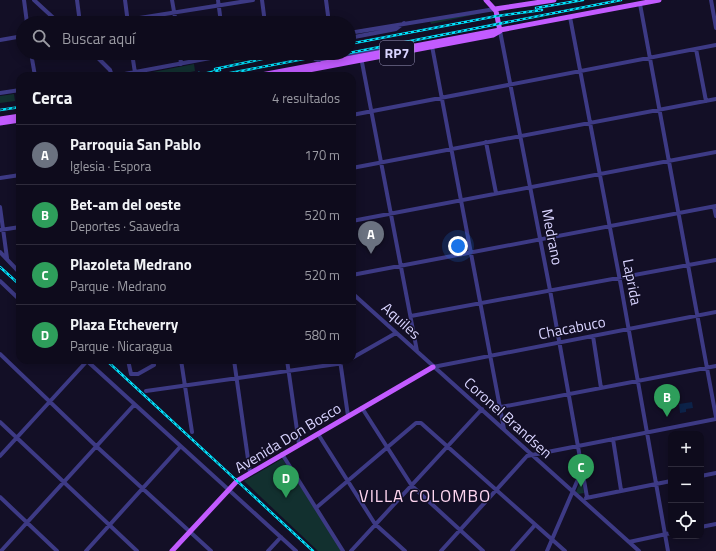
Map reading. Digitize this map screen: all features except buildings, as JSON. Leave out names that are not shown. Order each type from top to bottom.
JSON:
[{"type":"main road","points":[[486,0],[495,9],[554,0]]},
{"type":"main road","name":"RP7","points":[[361,58],[493,35],[500,31],[659,0]]},
{"type":"main road","name":"Medrano","points":[[495,9],[500,31]]},
{"type":"main road","name":"RP7","points":[[356,59],[492,30],[500,31]]},
{"type":"main road","name":"RP7","points":[[297,72],[352,60]]},
{"type":"main road","points":[[0,119],[16,117]]},
{"type":"main road","points":[[0,123],[16,121]]},
{"type":"main road","name":"Avenida Don Bosco","points":[[172,551],[229,489],[250,473],[433,367]]},
{"type":"street","points":[[24,0],[26,16]]},
{"type":"street","points":[[34,0],[51,16]]},
{"type":"street","points":[[77,0],[79,16]]},
{"type":"street","points":[[125,0],[127,16]]},
{"type":"street","points":[[172,0],[175,16]]},
{"type":"street","points":[[218,0],[220,16]]},
{"type":"street","points":[[157,16],[253,0]]},
{"type":"street","points":[[262,0],[264,16]]},
{"type":"street","points":[[326,0],[328,16]]},
{"type":"street","points":[[711,0],[716,28]]},
{"type":"street","points":[[441,551],[496,489],[530,454],[716,418],[699,316],[640,4]]},
{"type":"street","points":[[356,32],[495,9]]},
{"type":"street","name":"Laprida","points":[[570,17],[629,329],[655,484],[668,551]]},
{"type":"street","points":[[356,37],[396,29],[404,23]]},
{"type":"street","name":"Medrano","points":[[500,31],[541,239],[587,497]]},
{"type":"street","points":[[0,40],[16,37]]},
{"type":"street","points":[[356,114],[716,45]]},
{"type":"street","points":[[356,53],[398,46],[409,47]]},
{"type":"street","points":[[432,46],[472,252],[504,429]]},
{"type":"street","points":[[696,49],[706,101]]},
{"type":"street","points":[[361,58],[417,351]]},
{"type":"street","points":[[32,60],[34,72]]},
{"type":"street","points":[[100,60],[111,72]]},
{"type":"street","points":[[133,60],[135,72]]},
{"type":"street","points":[[181,60],[181,64]]},
{"type":"street","points":[[140,72],[199,60]]},
{"type":"street","points":[[0,93],[16,91]]},
{"type":"street","points":[[356,167],[716,99]]},
{"type":"street","points":[[486,142],[496,193]]},
{"type":"street","points":[[356,220],[716,152]]},
{"type":"street","points":[[0,178],[16,176]]},
{"type":"street","points":[[356,274],[715,206],[716,216]]},
{"type":"street","points":[[0,207],[7,258]]},
{"type":"street","points":[[2,230],[16,228]]},
{"type":"street","points":[[0,252],[16,268]]},
{"type":"street","points":[[411,316],[716,260]]},
{"type":"street","points":[[0,283],[16,297]]},
{"type":"street","name":"Aquiles","points":[[356,297],[433,367]]},
{"type":"street","name":"Chacabuco","points":[[433,367],[716,312]]},
{"type":"street","points":[[356,356],[396,333]]},
{"type":"street","points":[[592,336],[601,388]]},
{"type":"street","points":[[0,354],[142,489],[211,551]]},
{"type":"street","points":[[0,456],[83,364]]},
{"type":"street","points":[[90,364],[296,551]]},
{"type":"street","points":[[129,364],[131,374],[138,374],[154,365]]},
{"type":"street","points":[[182,364],[192,432]]},
{"type":"street","points":[[235,364],[250,473]]},
{"type":"street","points":[[288,364],[299,444]]},
{"type":"street","points":[[146,391],[237,379],[329,364]]},
{"type":"street","points":[[341,364],[348,416]]},
{"type":"street","points":[[501,407],[716,366]]},
{"type":"street","name":"Coronel Brandsen","points":[[433,367],[482,409],[639,551]]},
{"type":"street","points":[[1,551],[134,405]]},
{"type":"street","points":[[362,408],[412,486],[483,551]]},
{"type":"street","points":[[350,551],[482,409]]},
{"type":"street","points":[[0,422],[137,551]]},
{"type":"street","points":[[317,508],[419,422],[423,423],[565,551]]},
{"type":"street","points":[[318,434],[375,524],[405,551]]},
{"type":"street","points":[[613,439],[621,490]]},
{"type":"street","points":[[86,551],[180,447]]},
{"type":"street","points":[[282,454],[343,551]]},
{"type":"street","points":[[548,551],[583,470]]},
{"type":"street","points":[[704,475],[716,473]]},
{"type":"street","points":[[582,501],[587,497],[668,482]]},
{"type":"street","points":[[0,497],[57,551]]},
{"type":"street","points":[[704,526],[716,524]]},
{"type":"street","points":[[512,551],[536,525]]},
{"type":"street","points":[[629,542],[668,534]]},
{"type":"street","points":[[268,551],[281,537]]},
{"type":"green space","points":[[482,13],[431,24],[430,21]]},
{"type":"green space","points":[[234,60],[244,60],[234,62]]},
{"type":"green space","points":[[194,64],[195,71],[190,72],[153,72]]},
{"type":"green space","points":[[14,94],[15,101],[0,103],[0,96]]},
{"type":"green space","points":[[282,459],[342,551],[318,551],[244,481]]},
{"type":"green space","points":[[580,482],[582,482],[584,493],[578,494],[576,492]]},
{"type":"water","points":[[692,402],[693,408],[686,409],[686,412],[680,413],[679,404]]},
{"type":"railway","points":[[536,8],[583,0]]},
{"type":"railway","points":[[356,52],[621,0]]},
{"type":"railway","points":[[356,43],[497,16],[542,10]]},
{"type":"railway","points":[[215,69],[258,60]]},
{"type":"railway","points":[[236,72],[298,60]]},
{"type":"railway","points":[[212,72],[220,70]]},
{"type":"railway","points":[[0,110],[16,108]]},
{"type":"railway","points":[[0,267],[16,281]]},
{"type":"railway","points":[[110,364],[313,551]]},
{"type":"place","name":"Parroquia San Pablo","points":[[371,254]]},
{"type":"place","name":"Bet-am del oeste","points":[[667,417]]},
{"type":"place","name":"Plazoleta Medrano","points":[[581,487]]},
{"type":"place","name":"Plaza Etcheverry","points":[[286,498]]},
{"type":"district","name":"VILLA COLOMBO","points":[[425,496]]}]
